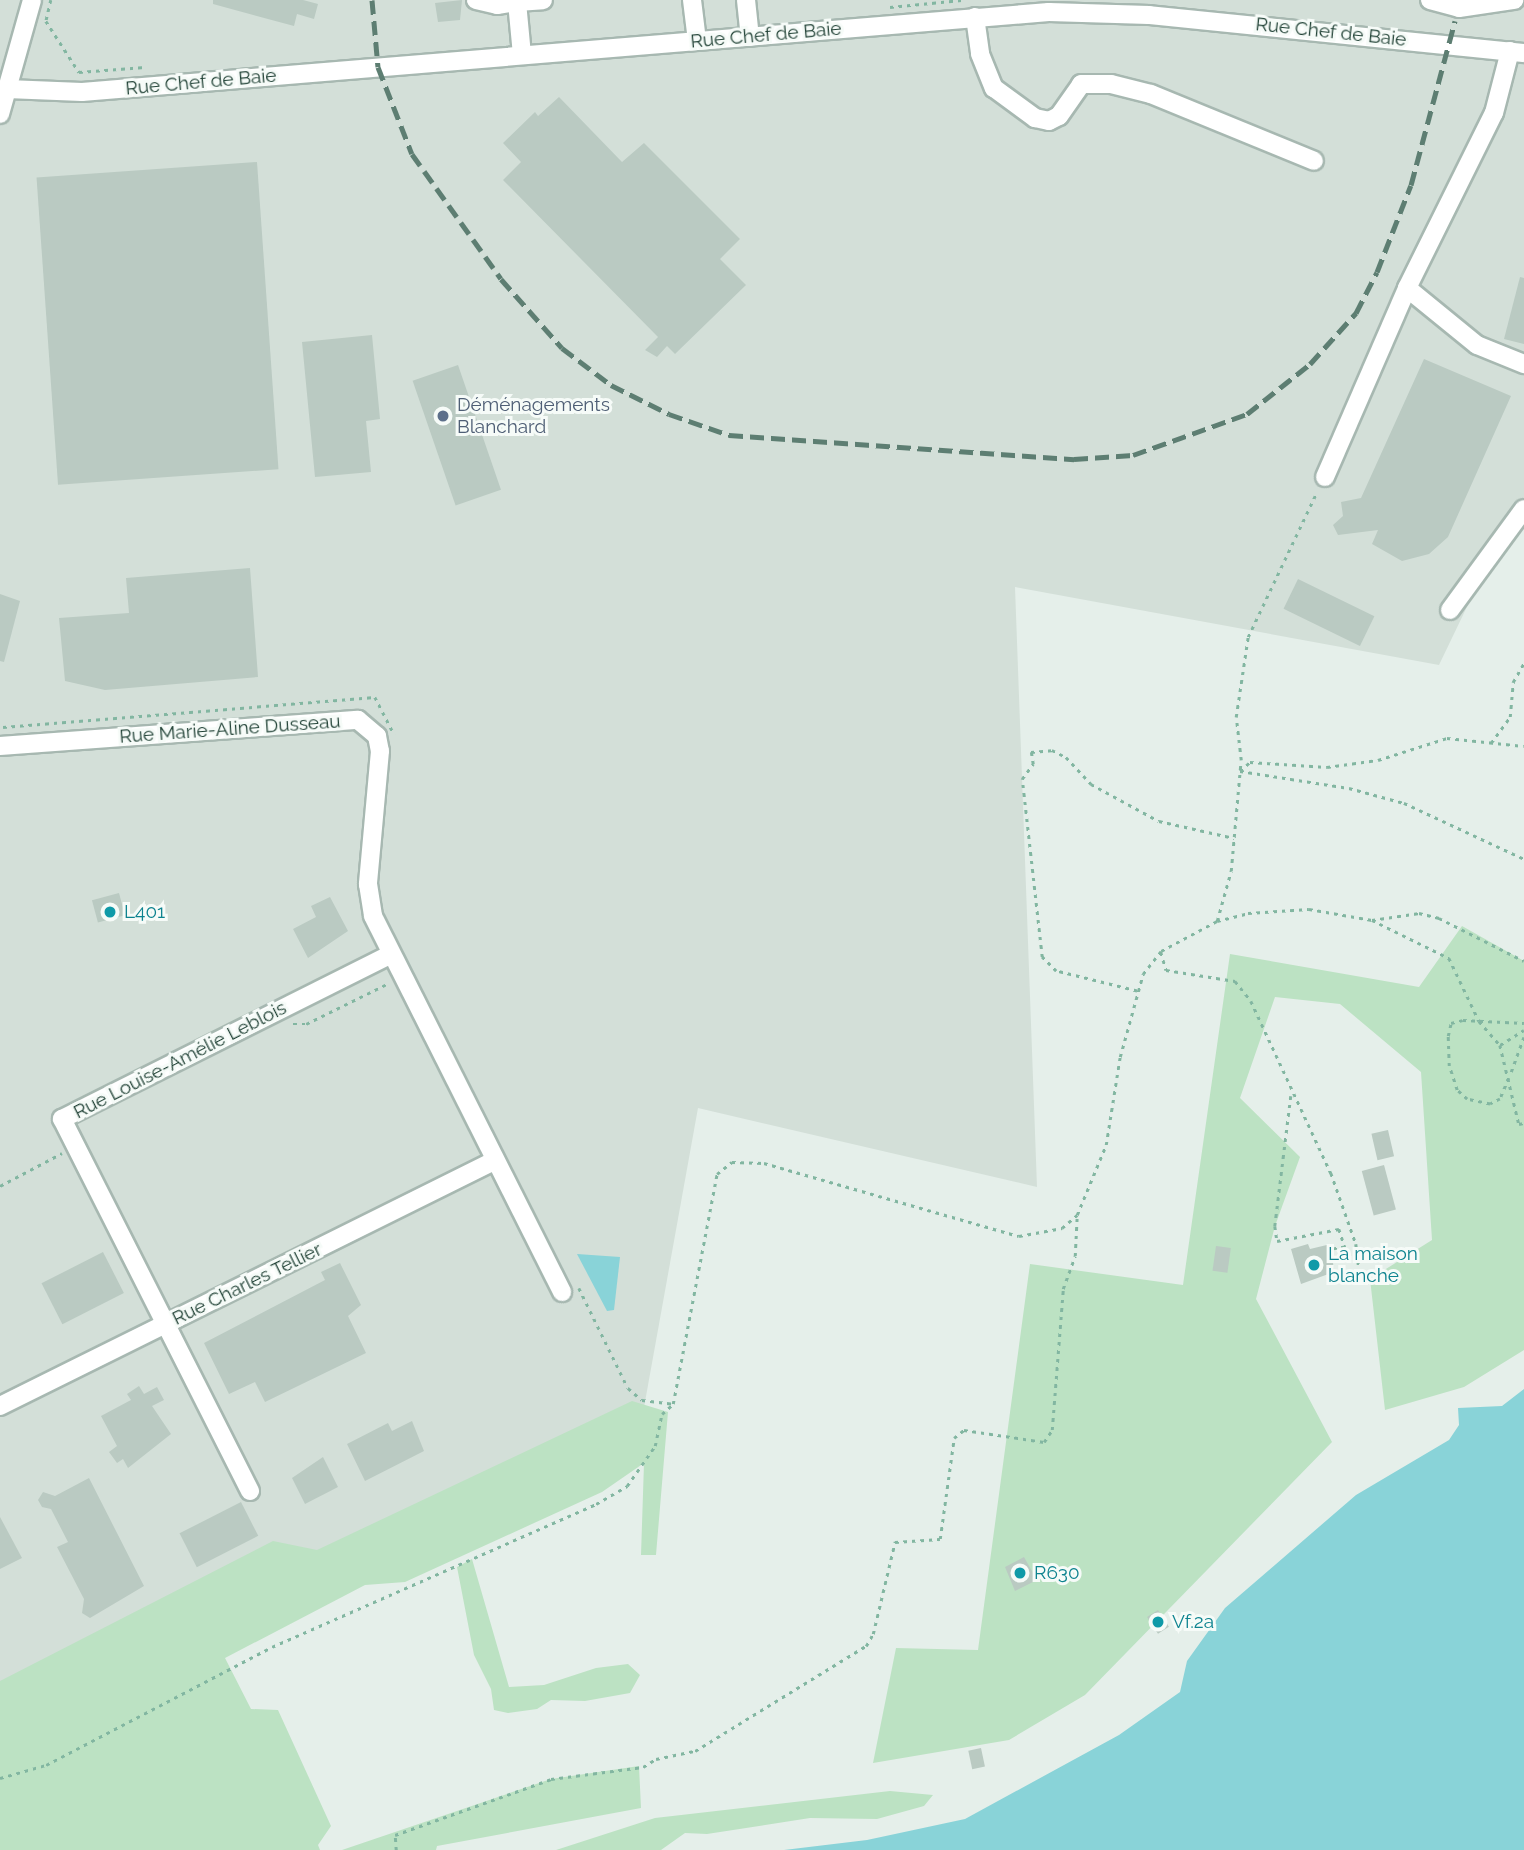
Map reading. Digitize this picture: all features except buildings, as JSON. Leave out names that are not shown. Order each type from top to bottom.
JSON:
[{"type":"street","points":[[0,114],[32,0]]},
{"type":"street","points":[[477,0],[496,5],[543,0]]},
{"type":"street","points":[[692,0],[697,41]]},
{"type":"street","points":[[746,0],[750,37]]},
{"type":"street","points":[[1430,0],[1459,8],[1514,0]]},
{"type":"street","points":[[517,2],[522,55]]},
{"type":"street","name":"Rue Chef de Baie","points":[[7,89],[70,93],[750,37],[1048,6],[1517,52]]},
{"type":"street","points":[[988,11],[980,54],[994,88],[1035,118],[1049,121],[1059,116],[1081,84],[1111,84],[1151,94],[1314,160]]},
{"type":"street","points":[[1325,477],[1407,288],[1494,113],[1517,52]]},
{"type":"street","points":[[1407,288],[1477,345],[1524,364]]},
{"type":"street","points":[[1450,610],[1524,509]]},
{"type":"street","name":"Rue Marie-Aline Dusseau","points":[[0,746],[358,720],[377,736],[380,751],[368,884],[373,916],[390,955],[562,1292]]},
{"type":"street","name":"Rue Louise-Amélie Leblois","points":[[250,1491],[62,1119],[390,955]]},
{"type":"street","name":"Rue Charles Tellier","points":[[0,1406],[494,1161]]},
{"type":"path","points":[[51,0],[46,21],[79,72],[145,67]]},
{"type":"path","points":[[1217,920],[1231,871],[1240,771],[1236,717],[1248,637],[1325,477]]},
{"type":"path","points":[[1491,743],[1510,717],[1513,682],[1524,663]]},
{"type":"path","points":[[1240,771],[1250,762],[1327,767],[1378,760],[1447,737],[1524,746]]},
{"type":"path","points":[[1139,991],[1056,971],[1042,957],[1022,779],[1033,764],[1031,752],[1052,750],[1066,757],[1091,784],[1158,821],[1234,838]]},
{"type":"path","points":[[1240,771],[1349,788],[1404,803],[1524,859]]},
{"type":"path","points":[[396,1850],[395,1835],[551,1779],[643,1767],[656,1759],[695,1751],[866,1646],[873,1634],[891,1548],[908,1539],[940,1538],[954,1438],[964,1430],[1044,1442],[1052,1430],[1063,1289],[1075,1256],[1077,1215],[1106,1145],[1120,1057],[1139,991],[1149,962],[1161,951],[1217,920],[1248,913],[1309,909],[1372,920],[1449,958],[1479,1021],[1500,1045],[1510,1074],[1519,1124],[1524,1123]]},
{"type":"path","points":[[1372,920],[1419,913],[1439,918],[1524,961]]},
{"type":"path","points":[[1161,951],[1166,970],[1235,981],[1251,1001],[1291,1093],[1331,1173],[1356,1244],[1360,1279]]},
{"type":"path","points":[[286,1024],[306,1024],[383,984],[404,982]]},
{"type":"path","points":[[1524,1023],[1451,1023],[1446,1050],[1457,1090],[1477,1104],[1490,1104],[1500,1099],[1510,1074],[1514,1054],[1524,1037]]},
{"type":"path","points":[[1500,1045],[1524,1030]]},
{"type":"path","points":[[1291,1093],[1275,1226],[1277,1241],[1339,1229],[1345,1247],[1333,1249]]},
{"type":"path","points":[[0,1186],[76,1146]]},
{"type":"path","points":[[0,1778],[46,1765],[272,1647],[596,1504],[627,1486],[655,1446],[662,1414],[673,1404],[717,1174],[732,1162],[764,1163],[1018,1236],[1062,1228],[1077,1215]]},
{"type":"path","points":[[573,1276],[628,1388],[642,1400],[673,1404]]},
{"type":"shaded area","points":[[0,0],[1524,0],[1524,522],[1476,588],[1439,665],[1015,587],[1037,1187],[698,1108],[641,1424],[0,1739]]},
{"type":"green space","points":[[1462,926],[1524,961],[1524,1350],[1464,1387],[1385,1410],[1370,1279],[1432,1240],[1421,1072],[1340,1004],[1275,997],[1240,1098],[1300,1157],[1275,1226],[1256,1299],[1332,1442],[1085,1695],[1009,1740],[873,1763],[896,1648],[978,1650],[1030,1264],[1183,1285],[1230,954],[1419,987]]},
{"type":"green space","points":[[632,1401],[668,1412],[656,1555],[641,1555],[644,1463],[602,1492],[405,1582],[365,1585],[225,1658],[251,1709],[278,1710],[331,1826],[318,1845],[320,1850],[0,1850],[0,1681],[273,1541],[317,1550]]},
{"type":"green space","points":[[472,1559],[509,1687],[544,1685],[596,1668],[628,1664],[640,1675],[630,1693],[585,1701],[551,1700],[537,1709],[508,1713],[494,1710],[491,1689],[474,1655],[457,1567]]},
{"type":"green space","points":[[639,1766],[641,1808],[437,1846],[436,1850],[342,1850],[551,1779]]},
{"type":"green space","points":[[890,1791],[933,1795],[924,1806],[877,1819],[810,1818],[707,1834],[685,1833],[661,1850],[556,1850],[655,1818]]},
{"type":"water","points":[[577,1254],[620,1257],[614,1310],[607,1311]]},
{"type":"water","points":[[1524,1389],[1524,1850],[784,1850],[867,1840],[965,1819],[1119,1735],[1180,1692],[1187,1661],[1225,1608],[1356,1495],[1449,1440],[1459,1425],[1458,1408],[1502,1406]]},
{"type":"railway","points":[[372,0],[378,67],[412,154],[501,279],[562,348],[611,385],[669,414],[729,435],[1074,459],[1133,455],[1247,414],[1310,364],[1356,313],[1377,272],[1411,185],[1455,21]]},
{"type":"place","name":"Déménagements Blanchard","points":[[443,416]]},
{"type":"place","name":"L401","points":[[110,912]]},
{"type":"place","name":"La maison blanche","points":[[1314,1265]]},
{"type":"place","name":"R630","points":[[1020,1573]]},
{"type":"place","name":"Vf.2a","points":[[1158,1622]]}]
